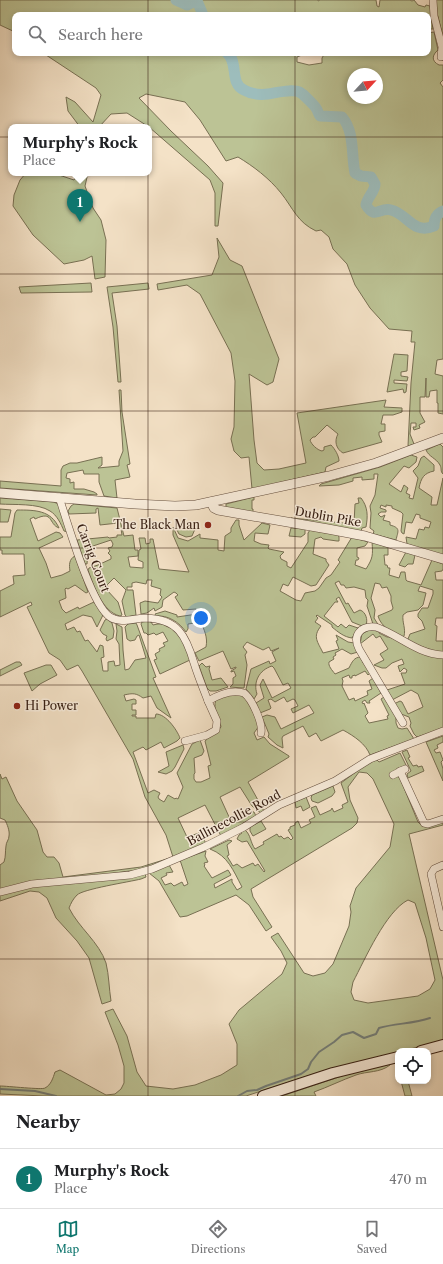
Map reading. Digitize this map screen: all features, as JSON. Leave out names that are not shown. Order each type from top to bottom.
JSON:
[{"type":"main road","points":[[431,1048],[443,1045]]},
{"type":"main road","points":[[263,1096],[332,1073],[395,1058]]},
{"type":"street","points":[[433,0],[434,16],[442,47],[441,57]]},
{"type":"street","points":[[0,493],[174,506],[211,502],[329,476],[376,463],[443,438]]},
{"type":"street","name":"Carrig Court","points":[[59,497],[88,581],[102,608],[110,617],[116,620],[144,618],[156,619],[171,623],[187,641],[198,678],[217,721],[216,730],[207,735],[185,741]]},
{"type":"street","name":"Dublin Pike","points":[[211,502],[214,508],[218,510],[365,536],[443,559]]},
{"type":"street","points":[[403,723],[359,649],[356,640],[359,632],[368,627],[376,627],[421,650],[435,655],[443,655]]},
{"type":"street","points":[[208,701],[228,692],[244,693],[250,699],[261,725],[261,733]]},
{"type":"street","name":"Ballinecollie Road","points":[[0,892],[32,884],[130,875],[152,869],[204,847],[244,827],[279,805],[335,781],[370,759],[443,732]]},
{"type":"street","points":[[399,772],[424,823],[428,824],[443,819]]},
{"type":"street","points":[[443,865],[434,869],[431,874],[443,927]]},
{"type":"green space","points":[[0,0],[376,0],[377,6],[379,7],[380,0],[414,0],[418,5],[425,7],[426,5],[430,6],[431,12],[12,12],[12,31],[0,25]]},
{"type":"green space","points":[[436,0],[443,0],[443,36],[437,13]]},
{"type":"green space","points":[[431,14],[433,29],[431,29]]},
{"type":"green space","points":[[431,32],[434,32],[438,50],[434,54],[433,58],[436,63],[443,65],[443,80],[440,83],[443,87],[443,359],[437,360],[435,374],[443,376],[443,414],[438,413],[437,390],[430,391],[429,397],[426,397],[426,378],[425,397],[420,397],[420,413],[425,422],[419,425],[420,428],[414,430],[413,427],[416,427],[416,423],[411,423],[410,434],[414,444],[408,446],[411,383],[415,342],[411,342],[412,331],[389,329],[370,308],[355,285],[347,264],[333,249],[329,237],[321,230],[316,231],[304,223],[276,188],[255,168],[238,157],[226,161],[200,120],[185,102],[146,94],[139,98],[208,166],[223,183],[218,226],[215,226],[215,193],[210,180],[152,130],[152,124],[144,124],[127,113],[111,114],[102,124],[78,124],[68,111],[66,97],[75,102],[93,122],[101,95],[96,88],[48,56],[300,56],[297,57],[297,62],[309,65],[322,63],[323,56],[431,56]]},
{"type":"green space","points":[[23,176],[62,176],[74,180],[76,176],[87,176],[85,186],[93,208],[101,220],[106,240],[105,277],[95,279],[92,256],[84,260],[64,264],[33,235],[13,206],[14,195],[20,180]]},
{"type":"green space","points":[[217,238],[230,260],[242,266],[279,359],[273,382],[267,385],[249,374],[257,463],[264,470],[279,469],[306,463],[297,413],[386,400],[384,407],[402,408],[402,412],[393,415],[383,415],[381,424],[385,424],[385,431],[379,432],[382,442],[343,453],[336,445],[338,434],[327,425],[310,440],[314,447],[322,451],[324,450],[324,447],[331,445],[334,448],[339,461],[326,467],[325,472],[252,489],[249,457],[241,458],[234,451],[231,439],[234,427],[235,381],[231,353],[200,294],[187,285],[158,290],[157,284],[212,275],[219,257]]},
{"type":"green space","points":[[91,283],[92,292],[21,293],[19,287]]},
{"type":"green space","points":[[148,283],[149,289],[112,293],[117,326],[121,382],[118,382],[113,327],[107,287]]},
{"type":"green space","points":[[394,354],[408,355],[407,371],[401,372],[401,376],[408,377],[407,381],[394,380],[394,383],[407,384],[406,392],[404,393],[403,389],[387,392]]},
{"type":"green space","points":[[119,390],[121,390],[122,412],[130,464],[127,465],[130,477],[115,480],[117,498],[104,496],[99,482],[99,474],[84,474],[83,470],[67,473],[66,478],[70,479],[70,483],[74,482],[74,489],[84,489],[94,492],[97,495],[0,488],[0,481],[61,486],[61,470],[63,466],[70,463],[77,463],[102,457],[102,465],[98,468],[119,466],[119,461],[123,451]]},
{"type":"green space","points":[[440,444],[443,447],[443,474],[441,466],[426,450]]},
{"type":"green space","points":[[411,455],[417,457],[416,462],[409,468],[404,466],[389,484],[401,492],[404,485],[408,488],[406,493],[410,495],[409,498],[413,499],[418,478],[413,471],[418,466],[421,458],[424,456],[434,465],[434,471],[424,476],[419,488],[432,497],[431,505],[437,505],[443,478],[443,556],[407,544],[406,537],[416,539],[419,529],[424,530],[425,527],[429,528],[431,522],[420,518],[420,515],[416,514],[412,523],[406,522],[404,534],[401,531],[403,514],[392,508],[392,506],[386,505],[386,507],[381,505],[380,508],[386,510],[386,512],[381,512],[378,514],[381,517],[385,515],[383,520],[390,522],[390,525],[396,527],[398,532],[396,540],[373,534],[374,531],[370,528],[370,506],[375,495],[378,474],[374,474],[374,479],[362,480],[362,477],[353,478],[353,481],[339,485],[319,486],[321,484],[380,467]]},
{"type":"green space","points":[[254,497],[254,500],[252,500],[253,513],[226,508],[226,504]]},
{"type":"green space","points":[[0,498],[54,502],[58,504],[68,532],[64,531],[55,515],[45,508],[0,504]]},
{"type":"green space","points":[[358,498],[361,498],[363,501],[367,512],[366,527],[362,528],[361,531],[291,518],[354,524],[355,504],[359,503]]},
{"type":"green space","points":[[74,504],[117,508],[124,536],[133,535],[135,550],[138,550],[138,556],[128,557],[130,567],[143,568],[143,562],[138,560],[139,550],[141,549],[139,538],[145,538],[146,544],[150,543],[150,539],[153,539],[159,569],[189,572],[173,535],[173,527],[178,538],[188,541],[200,534],[200,538],[218,540],[218,550],[224,551],[225,536],[231,532],[231,528],[236,520],[239,520],[239,525],[244,540],[262,523],[270,525],[268,534],[255,533],[254,541],[269,545],[269,549],[284,552],[280,556],[281,559],[287,562],[287,566],[291,568],[308,542],[308,533],[310,530],[338,535],[339,541],[323,539],[321,537],[315,539],[313,554],[326,559],[329,565],[316,585],[311,586],[293,577],[288,586],[283,584],[280,591],[296,600],[301,601],[305,593],[315,591],[326,578],[331,575],[340,562],[338,560],[352,537],[368,542],[365,546],[357,548],[357,557],[359,558],[356,560],[355,565],[366,569],[372,556],[372,542],[388,547],[388,555],[384,555],[385,565],[390,568],[389,575],[399,578],[401,572],[405,572],[407,581],[421,585],[432,560],[443,564],[442,571],[435,572],[436,580],[443,580],[443,618],[436,618],[435,625],[437,626],[436,641],[443,641],[443,653],[436,652],[409,642],[408,639],[410,634],[425,629],[422,621],[418,617],[418,614],[422,608],[428,608],[433,594],[433,590],[420,586],[418,591],[426,593],[423,605],[418,610],[407,612],[403,615],[404,636],[402,638],[388,629],[378,616],[392,610],[393,608],[391,596],[387,587],[382,588],[380,584],[375,583],[371,598],[375,610],[374,618],[379,626],[373,624],[367,606],[368,600],[366,598],[365,590],[354,587],[346,588],[344,585],[341,585],[339,581],[335,583],[346,604],[348,603],[354,613],[360,610],[364,612],[367,619],[366,625],[362,626],[352,622],[339,597],[336,599],[338,602],[335,602],[324,616],[338,627],[341,624],[346,628],[349,625],[358,628],[352,638],[341,634],[332,627],[332,625],[317,615],[316,616],[318,618],[315,622],[321,626],[316,636],[323,653],[339,649],[336,641],[338,640],[336,635],[348,642],[354,643],[358,652],[351,654],[342,649],[335,653],[336,655],[333,657],[334,659],[329,662],[329,664],[330,668],[335,674],[349,668],[354,660],[359,657],[361,657],[363,663],[368,668],[370,673],[368,675],[365,671],[352,676],[352,678],[350,678],[349,675],[342,678],[342,686],[349,700],[354,698],[355,701],[368,695],[367,691],[372,689],[369,681],[373,678],[381,693],[369,701],[370,703],[367,703],[365,700],[362,702],[363,704],[364,703],[368,713],[365,716],[369,723],[388,719],[387,716],[389,715],[381,699],[384,697],[396,717],[398,728],[407,728],[414,739],[370,755],[363,744],[343,730],[321,741],[316,733],[309,737],[303,726],[283,736],[283,748],[277,745],[268,737],[269,734],[262,717],[267,715],[275,717],[281,729],[314,713],[309,705],[293,713],[291,709],[298,706],[295,700],[293,699],[287,702],[284,697],[275,702],[271,699],[268,700],[271,708],[260,713],[256,703],[264,698],[260,685],[263,679],[272,698],[291,688],[288,683],[283,685],[272,666],[260,673],[256,685],[257,694],[254,699],[246,689],[251,669],[269,661],[270,664],[276,661],[272,652],[279,648],[271,651],[269,647],[263,650],[247,642],[243,647],[247,652],[245,655],[247,665],[244,688],[230,687],[233,684],[233,678],[236,676],[234,671],[231,671],[236,667],[231,669],[223,651],[199,661],[195,653],[206,647],[206,637],[201,622],[188,624],[188,629],[186,632],[173,620],[156,616],[155,614],[165,611],[177,615],[177,617],[197,614],[196,609],[183,610],[175,597],[178,595],[176,593],[174,592],[163,600],[162,607],[155,611],[154,608],[147,613],[141,614],[140,603],[145,601],[158,603],[162,597],[160,595],[161,589],[151,586],[152,580],[147,580],[146,584],[136,582],[132,583],[132,587],[127,587],[127,590],[133,590],[136,615],[127,617],[125,615],[122,601],[126,590],[114,578],[107,585],[108,587],[106,589],[118,602],[122,615],[120,616],[108,609],[99,597],[88,570],[89,568],[111,559],[111,556],[108,553],[110,551],[108,548],[112,547],[113,544],[111,540],[90,547],[88,550],[87,564],[85,564],[77,540],[117,537],[117,535],[122,535],[121,529],[119,529],[118,523],[100,525],[98,508],[96,509],[96,513],[69,514],[68,511]]},
{"type":"green space","points":[[0,509],[11,510],[8,522],[0,522]]},
{"type":"green space","points":[[17,510],[30,510],[47,514],[56,522],[59,528],[45,516],[30,519],[38,541],[56,532],[60,533],[63,537],[39,548],[51,578],[70,571],[70,562],[75,556],[88,592],[86,593],[75,585],[65,589],[66,598],[59,601],[62,609],[66,613],[94,602],[103,615],[97,627],[92,617],[83,615],[65,624],[67,630],[74,627],[77,632],[80,631],[85,641],[88,640],[97,652],[100,645],[103,646],[104,657],[101,658],[103,671],[108,671],[108,662],[114,661],[115,666],[120,665],[119,644],[116,639],[116,624],[122,627],[125,670],[129,669],[135,660],[146,658],[139,635],[135,640],[130,641],[127,639],[125,627],[128,624],[136,623],[137,625],[156,677],[153,678],[171,718],[157,708],[151,696],[143,698],[134,694],[124,695],[126,701],[136,700],[136,704],[132,704],[132,710],[136,710],[136,715],[132,716],[136,716],[136,718],[155,718],[156,714],[160,715],[171,723],[180,738],[164,748],[161,742],[146,750],[143,747],[133,752],[148,793],[154,790],[160,793],[158,797],[164,802],[168,795],[178,799],[183,787],[177,773],[192,744],[200,740],[204,751],[202,755],[194,758],[194,779],[196,782],[201,782],[210,778],[208,766],[211,765],[205,741],[221,727],[215,707],[216,700],[231,694],[242,695],[249,703],[259,726],[254,733],[257,740],[264,737],[270,744],[289,756],[248,782],[264,811],[261,813],[252,806],[240,787],[220,797],[230,819],[234,821],[249,811],[254,812],[256,816],[221,836],[205,805],[178,818],[187,837],[199,833],[206,843],[171,860],[136,870],[0,890],[0,865],[4,862],[9,834],[5,820],[0,818],[0,774],[2,779],[6,777],[17,801],[37,830],[43,852],[47,857],[54,857],[59,863],[63,877],[141,867],[173,857],[166,835],[145,797],[133,759],[78,665],[67,670],[60,660],[49,653],[27,607],[32,605],[31,602],[0,617],[0,591],[14,584],[13,576],[25,575],[24,554],[2,554],[2,550],[0,550],[0,537],[11,537],[15,513]]},
{"type":"green space","points":[[176,528],[195,529],[192,536],[186,537],[179,534]]},
{"type":"green space","points":[[291,528],[305,529],[305,534],[301,537],[289,536]]},
{"type":"green space","points":[[406,552],[415,555],[413,564],[408,564],[405,567],[399,565]]},
{"type":"green space","points":[[107,619],[112,623],[114,631],[113,638],[107,641],[107,636],[100,630]]},
{"type":"green space","points":[[148,621],[153,625],[167,625],[173,629],[182,640],[190,660],[160,674],[154,660],[157,659],[155,654],[160,651],[159,649],[165,646],[163,643],[168,641],[163,632],[156,635],[154,633],[148,635],[144,633],[141,624],[142,622]]},
{"type":"green space","points":[[369,630],[379,631],[379,633],[387,637],[443,658],[443,729],[417,737],[414,734],[410,726],[411,723],[409,717],[401,714],[394,704],[400,701],[402,702],[408,714],[423,707],[418,694],[411,690],[392,700],[387,690],[405,684],[401,673],[406,673],[407,670],[404,668],[400,672],[398,666],[404,664],[402,659],[392,663],[386,668],[374,665],[384,660],[380,654],[388,649],[380,636],[376,638],[373,634],[360,644],[362,634]]},
{"type":"green space","points":[[16,662],[20,662],[22,665],[0,676],[0,670]]},
{"type":"green space","points":[[202,663],[206,667],[210,666],[209,669],[212,680],[221,678],[228,687],[216,691],[210,691],[207,688],[199,666]]},
{"type":"green space","points":[[46,665],[51,665],[57,675],[40,684],[32,691],[24,673]]},
{"type":"green space","points":[[443,736],[443,742],[437,745],[438,748],[434,750],[436,753],[440,752],[443,760],[441,762],[443,769],[443,781],[426,742]]},
{"type":"green space","points":[[183,745],[184,749],[172,771],[166,774],[158,772],[169,766],[166,752]]},
{"type":"green space","points":[[407,750],[410,757],[408,758],[413,766],[422,766],[424,771],[408,778],[407,774],[411,771],[402,752]]},
{"type":"green space","points":[[400,753],[406,765],[391,773],[400,778],[418,822],[422,826],[443,821],[443,825],[409,834],[443,980],[443,1040],[414,1048],[395,1048],[395,1053],[389,1055],[329,1069],[246,1096],[44,1096],[0,1094],[0,1086],[38,1089],[45,1088],[53,1079],[55,1072],[60,1070],[106,1095],[115,1094],[121,1089],[124,1083],[124,1066],[118,1045],[105,1012],[113,1009],[127,1036],[137,1072],[146,1086],[173,1089],[195,1085],[221,1075],[237,1065],[237,1044],[229,1024],[239,1010],[282,974],[287,963],[271,937],[278,933],[304,973],[313,976],[325,973],[333,964],[349,926],[351,912],[350,906],[356,888],[390,847],[394,824],[373,779],[367,773],[359,772],[348,787],[350,800],[358,818],[357,823],[352,828],[251,889],[253,897],[272,927],[266,931],[249,905],[236,895],[187,916],[180,917],[159,881],[149,873],[169,865],[173,872],[166,873],[167,875],[161,878],[165,885],[171,883],[174,886],[182,882],[184,886],[188,884],[180,860],[206,851],[205,856],[208,862],[204,863],[204,866],[212,878],[228,870],[231,875],[214,884],[215,888],[232,879],[232,882],[237,890],[242,887],[229,864],[216,852],[210,849],[229,840],[232,841],[227,845],[229,855],[227,856],[233,866],[237,864],[242,868],[253,863],[255,866],[258,864],[264,872],[265,871],[247,841],[242,842],[237,839],[242,833],[241,832],[245,830],[247,832],[255,849],[264,844],[263,842],[277,834],[279,837],[281,836],[284,839],[288,837],[291,840],[293,838],[288,830],[290,827],[295,825],[298,821],[301,828],[311,823],[309,820],[315,817],[311,808],[316,806],[320,815],[331,810],[332,808],[334,812],[343,808],[342,805],[348,802],[341,783],[369,762],[377,760],[379,762]],"holes":[[[408,900],[415,903],[426,938],[435,980],[430,989],[418,996],[368,1003],[354,1000],[351,992],[353,982],[377,936],[392,914]]]},
{"type":"green space","points":[[333,786],[335,792],[332,796],[318,803],[312,801],[312,795]]},
{"type":"green space","points":[[306,797],[310,807],[303,811],[301,806],[296,808],[295,802]]},
{"type":"green space","points":[[261,821],[266,829],[253,836],[250,831],[250,827]]},
{"type":"green space","points":[[145,874],[146,877],[141,879],[97,888],[81,893],[74,898],[69,908],[99,948],[106,963],[111,1001],[102,1004],[89,958],[77,941],[56,918],[47,898],[39,892],[30,891],[0,901],[0,895],[25,887]]},
{"type":"green space","points":[[390,1065],[386,1068],[378,1071],[356,1075],[314,1092],[316,1096],[282,1096],[345,1075]]},
{"type":"green space","points":[[402,1084],[409,1084],[412,1096],[405,1096]]},
{"type":"waterway","points":[[176,0],[187,5],[193,2],[198,3],[202,12]]},
{"type":"waterway","points":[[230,56],[233,62],[237,83],[239,87],[244,90],[262,94],[290,91],[298,92],[314,105],[320,116],[342,117],[351,137],[355,173],[361,176],[371,177],[375,184],[374,190],[366,205],[372,212],[391,210],[402,215],[416,226],[427,228],[434,226],[436,217],[443,211]]},
{"type":"waterway","points":[[238,1096],[247,1091],[257,1090],[301,1074],[308,1069],[311,1062],[319,1052],[342,1035],[353,1032],[364,1038],[376,1034],[379,1028],[430,1018]]},
{"type":"waterway","points":[[0,1089],[35,1091],[56,1096]]},
{"type":"place","name":"Murphy's Rock","points":[[80,222]]},
{"type":"place","name":"The Black Man","points":[[208,525]]},
{"type":"place","name":"Hi Power","points":[[17,706]]}]
